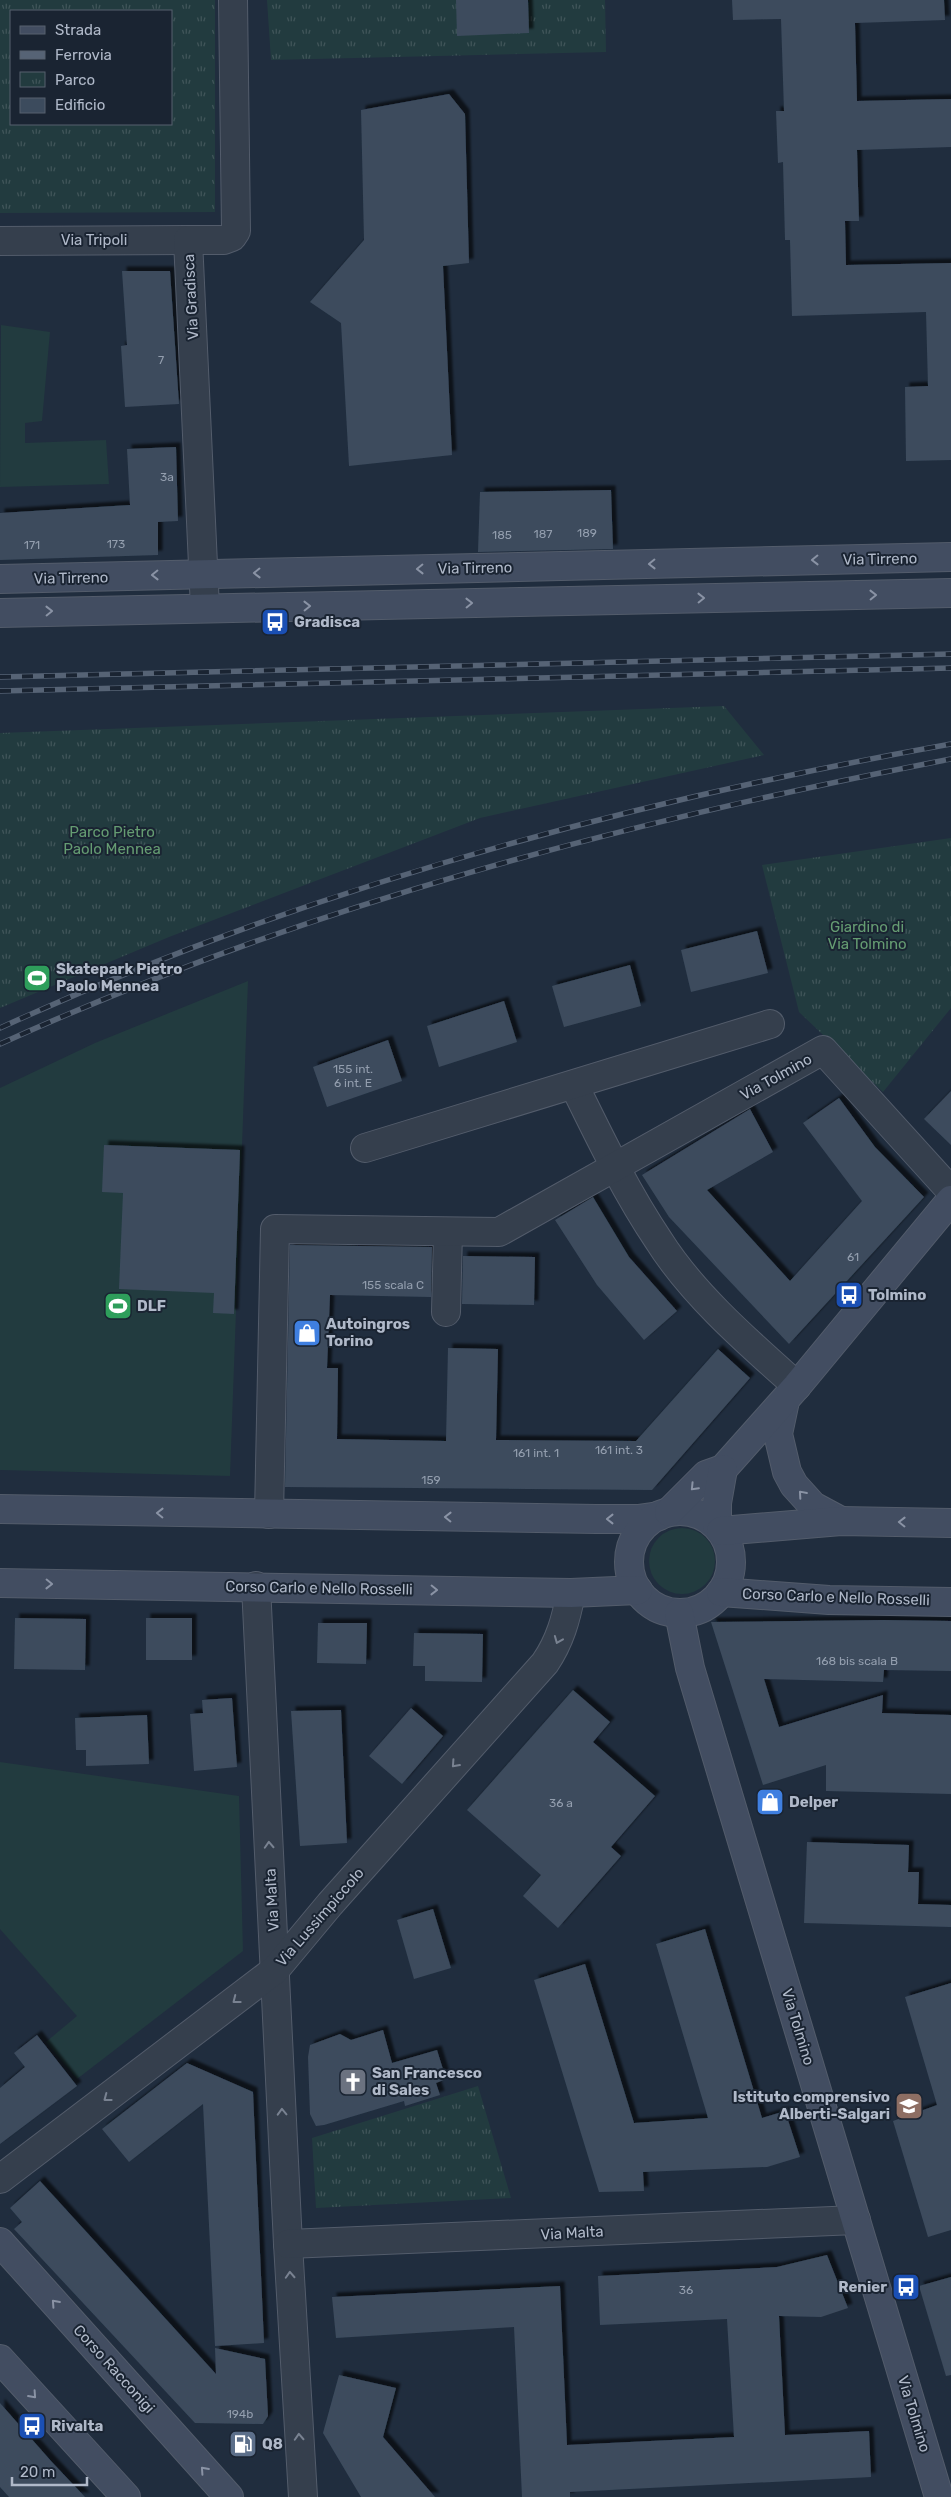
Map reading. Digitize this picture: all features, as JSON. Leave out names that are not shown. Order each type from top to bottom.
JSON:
[{"type":"street","name":"Via Gradisca","points":[[205,608],[188,240],[224,240],[232,237],[236,231],[233,0]]},
{"type":"street","name":"Via Tripoli","points":[[0,241],[188,240]]},
{"type":"street","name":"Via Tirreno","points":[[0,579],[951,557]]},
{"type":"street","points":[[0,612],[951,593]]},
{"type":"street","points":[[365,1148],[770,1024]]},
{"type":"street","name":"Via Tolmino","points":[[615,1167],[823,1050],[951,1191]]},
{"type":"street","points":[[574,1085],[615,1167],[659,1243],[688,1279],[792,1393]]},
{"type":"street","points":[[269,1514],[275,1229],[499,1232],[615,1167]]},
{"type":"street","points":[[0,1509],[638,1519],[664,1514],[691,1512],[705,1517],[719,1529],[729,1546],[732,1562],[729,1578],[721,1592],[702,1608],[679,1612],[656,1606],[638,1590],[630,1565],[630,1552],[642,1529],[664,1514],[706,1475],[723,1469],[792,1393],[951,1200]]},
{"type":"street","points":[[446,1312],[448,1232]]},
{"type":"street","points":[[792,1393],[778,1434],[787,1472],[794,1485],[813,1506],[841,1521]]},
{"type":"street","points":[[719,1529],[717,1503],[723,1469]]},
{"type":"street","points":[[719,1529],[841,1521],[951,1524]]},
{"type":"street","name":"Corso Carlo e Nello Rosselli","points":[[0,1583],[571,1593],[638,1590]]},
{"type":"street","name":"Via Malta","points":[[256,1586],[288,2244],[307,2493]]},
{"type":"street","name":"Corso Carlo e Nello Rosselli","points":[[721,1592],[828,1600],[951,1602]]},
{"type":"street","name":"Via Lussimpiccolo","points":[[0,2179],[275,1970],[337,1897],[545,1663],[554,1651],[565,1624],[571,1593]]},
{"type":"street","name":"Via Tolmino","points":[[679,1612],[690,1668],[939,2497]]},
{"type":"street","name":"Via Malta","points":[[288,2244],[856,2220]]},
{"type":"street","name":"Corso Racconigi","points":[[0,2242],[229,2497]]},
{"type":"street","points":[[0,2359],[124,2496]]},
{"type":"green space","points":[[0,0],[215,0],[215,212],[0,213]]},
{"type":"green space","points":[[267,0],[605,0],[606,52],[271,60]]},
{"type":"green space","points":[[1,325],[50,332],[42,421],[25,423],[25,443],[106,440],[109,484],[0,487]]},
{"type":"green space","name":"Parco Pietro Paolo Mennea","points":[[724,706],[764,755],[480,818],[169,937],[0,1008],[0,733]]},
{"type":"green space","name":"Giardino di Via Tolmino","points":[[951,838],[951,1008],[883,1092],[799,1012],[762,865]]},
{"type":"green space","name":"DLF","points":[[248,981],[230,1476],[0,1470],[0,1088],[95,1043]]},
{"type":"green space","points":[[682,1528],[695,1531],[705,1538],[712,1548],[715,1561],[712,1574],[705,1584],[695,1591],[682,1594],[669,1591],[659,1584],[652,1574],[649,1561],[652,1548],[659,1538],[669,1531]]},
{"type":"green space","points":[[0,1762],[239,1796],[243,1951],[77,2079],[46,2042],[77,2016],[0,1929]]},
{"type":"green space","points":[[478,2086],[511,2198],[316,2208],[312,2138]]},
{"type":"building","points":[[456,0],[528,0],[529,33],[457,36]]},
{"type":"building","points":[[732,0],[944,0],[945,20],[855,23],[857,101],[951,99],[951,147],[857,150],[859,221],[845,221],[846,265],[951,263],[951,460],[906,461],[905,387],[928,386],[926,312],[792,316],[790,240],[785,240],[783,162],[778,163],[776,111],[784,111],[781,19],[733,20]]},
{"type":"building","points":[[449,94],[465,114],[469,263],[443,266],[452,455],[349,466],[341,323],[310,302],[364,240],[361,110]]},
{"type":"building","points":[[122,271],[170,271],[179,404],[125,407],[121,346],[127,345]]},
{"type":"building","points":[[176,447],[178,521],[158,522],[158,555],[0,560],[0,513],[130,505],[127,449]]},
{"type":"building","points":[[611,490],[613,549],[478,552],[480,492]]},
{"type":"building","points":[[757,931],[768,973],[691,992],[681,950]]},
{"type":"building","points":[[630,965],[641,1006],[564,1027],[552,986]]},
{"type":"building","points":[[504,1001],[517,1042],[439,1067],[427,1026]]},
{"type":"building","points":[[388,1040],[402,1081],[327,1107],[313,1067]]},
{"type":"building","points":[[951,1091],[951,1145],[924,1119]]},
{"type":"building","points":[[839,1098],[875,1147],[924,1197],[789,1344],[669,1217],[642,1175],[750,1109],[773,1152],[707,1190],[790,1281],[862,1201],[803,1123]]},
{"type":"building","points":[[104,1145],[240,1150],[234,1314],[213,1313],[214,1293],[119,1289],[123,1193],[102,1192]]},
{"type":"building","points":[[593,1197],[629,1257],[677,1311],[644,1340],[597,1285],[555,1220]]},
{"type":"building","points":[[290,1245],[432,1247],[431,1297],[330,1295],[327,1368],[338,1368],[337,1439],[446,1441],[448,1348],[498,1349],[496,1440],[636,1441],[718,1349],[750,1378],[652,1490],[285,1487]]},
{"type":"building","points":[[463,1256],[535,1257],[534,1305],[462,1304]]},
{"type":"building","points":[[15,1618],[86,1619],[85,1670],[14,1669]]},
{"type":"building","points":[[146,1618],[192,1618],[192,1660],[146,1660]]},
{"type":"building","points":[[951,1621],[951,1671],[884,1670],[883,1682],[764,1679],[779,1727],[883,1695],[882,1713],[951,1715],[951,1794],[826,1791],[826,1765],[763,1785],[711,1622]]},
{"type":"building","points":[[318,1623],[367,1623],[366,1664],[317,1663]]},
{"type":"building","points":[[414,1633],[483,1634],[482,1682],[425,1681],[425,1666],[413,1666]]},
{"type":"building","points":[[573,1690],[610,1722],[593,1742],[655,1796],[611,1847],[621,1856],[558,1928],[523,1896],[541,1875],[467,1810]]},
{"type":"building","points":[[232,1698],[237,1767],[194,1771],[190,1714],[203,1713],[202,1700]]},
{"type":"building","points":[[411,1708],[443,1736],[402,1784],[369,1756]]},
{"type":"building","points":[[341,1710],[347,1843],[300,1846],[291,1711]]},
{"type":"building","points":[[147,1715],[149,1764],[86,1766],[86,1750],[76,1750],[75,1718]]},
{"type":"building","points":[[807,1842],[909,1845],[908,1872],[919,1872],[918,1904],[951,1905],[951,1927],[804,1923]]},
{"type":"building","points":[[433,1909],[451,1968],[414,1979],[397,1920]]},
{"type":"building","points":[[705,1929],[762,2118],[785,2111],[800,2157],[767,2167],[643,2172],[644,2191],[599,2192],[534,1980],[585,1964],[634,2123],[708,2118],[656,1944]]},
{"type":"building","points":[[951,1983],[951,2230],[928,2237],[893,2121],[937,2105],[905,1997]]},
{"type":"building","name":"San Francesco di Sales","points":[[383,2030],[392,2063],[437,2050],[446,2079],[436,2083],[440,2095],[405,2106],[404,2101],[316,2126],[310,2114],[308,2057],[310,2045],[340,2034],[351,2040]]},
{"type":"building","points":[[37,2035],[77,2086],[0,2144],[0,2088],[25,2067],[14,2053]]},
{"type":"building","points":[[187,2063],[253,2092],[264,2343],[215,2346],[203,2104],[129,2162],[102,2129]]},
{"type":"building","points":[[40,2181],[216,2374],[215,2348],[265,2359],[268,2416],[263,2424],[195,2423],[14,2229],[22,2222],[10,2208]]},
{"type":"building","points":[[827,2255],[848,2308],[821,2317],[779,2316],[785,2435],[869,2431],[871,2477],[570,2492],[570,2497],[522,2497],[514,2327],[336,2338],[332,2297],[560,2286],[567,2445],[734,2437],[727,2319],[600,2325],[598,2276],[777,2267]]},
{"type":"building","points":[[951,2277],[951,2375],[946,2376],[919,2286]]},
{"type":"building","points":[[339,2375],[396,2388],[383,2437],[435,2497],[361,2497],[323,2433]]},
{"type":"building","points":[[0,2403],[85,2497],[9,2497],[0,2487]]},
{"type":"railway","points":[[0,677],[951,654]]},
{"type":"railway","points":[[0,691],[951,668]]},
{"type":"railway","points":[[0,1028],[114,979],[230,934],[347,893],[467,856],[587,823],[708,793],[829,767],[951,744]]},
{"type":"railway","points":[[0,1044],[115,995],[231,950],[348,910],[467,873],[586,840],[707,811],[951,759]]},
{"type":"place","name":"Gradisca","points":[[275,622]]},
{"type":"place","name":"Skatepark Pietro Paolo Mennea","points":[[37,978]]},
{"type":"place","name":"Tolmino","points":[[849,1295]]},
{"type":"place","name":"DLF","points":[[118,1306]]},
{"type":"place","name":"Autoingros Torino","points":[[307,1333]]},
{"type":"place","name":"Delper","points":[[770,1802]]},
{"type":"place","name":"San Francesco di Sales","points":[[353,2082]]},
{"type":"place","name":"Istituto comprensivo Alberti-Salgari","points":[[909,2106]]},
{"type":"place","name":"Renier","points":[[906,2287]]},
{"type":"place","name":"Rivalta","points":[[32,2426]]},
{"type":"place","name":"Q8","points":[[243,2444]]}]
